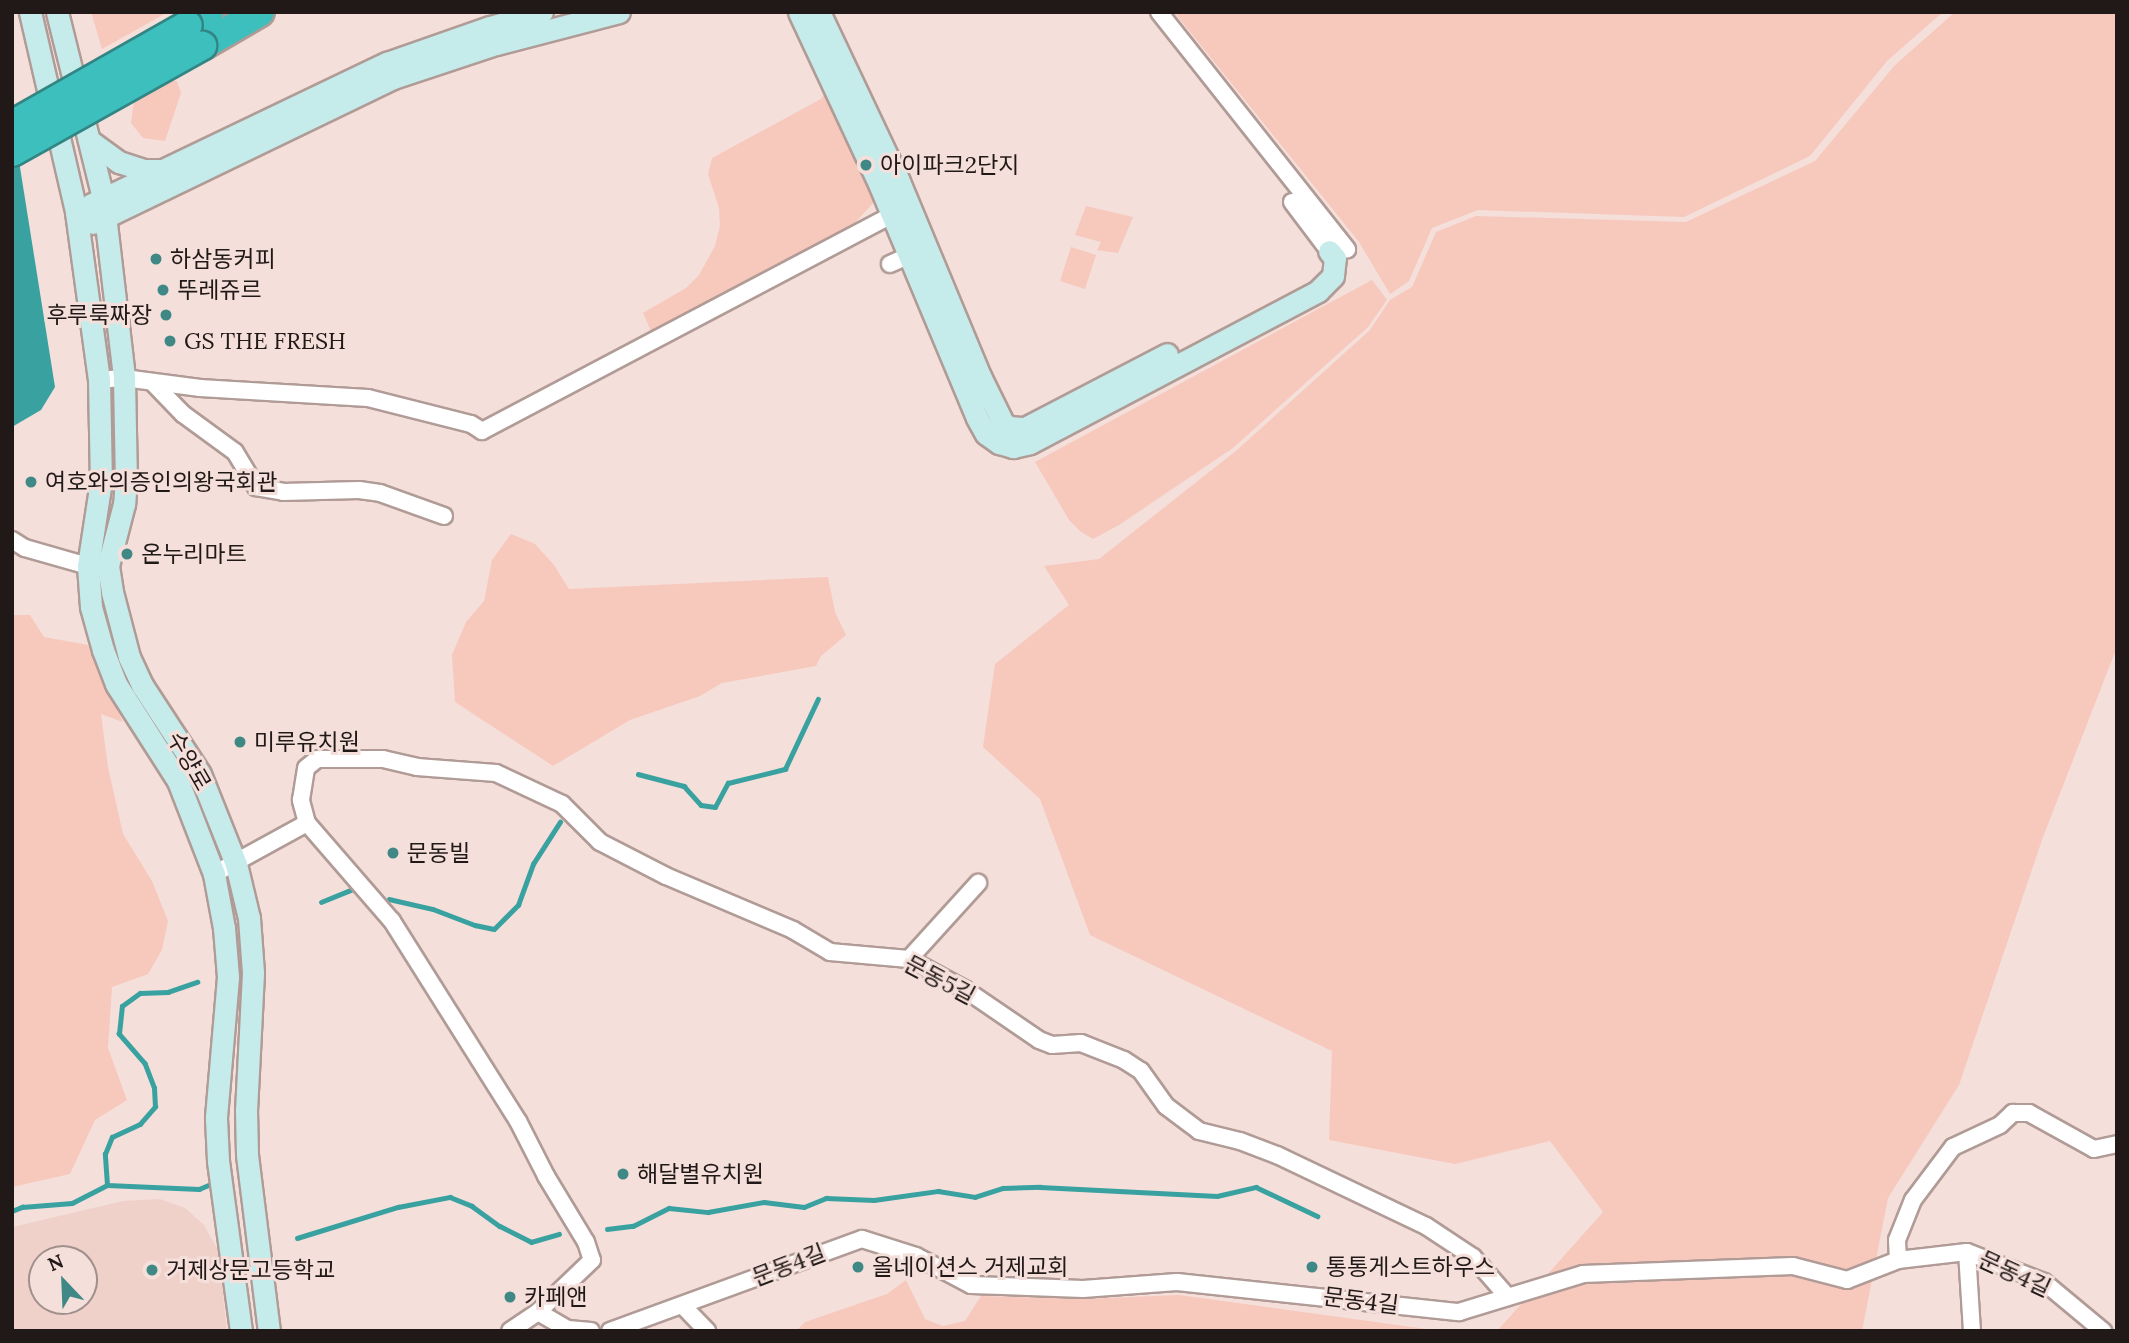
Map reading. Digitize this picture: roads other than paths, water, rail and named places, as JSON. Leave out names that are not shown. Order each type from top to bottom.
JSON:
[{"type":"highway","points":[[12,125],[200,28],[260,12]]},
{"type":"highway","points":[[12,152],[200,28]]},
{"type":"street","points":[[30,12],[78,221],[99,380],[101,481],[98,566],[91,607],[116,684],[178,781],[214,874],[224,928],[228,977],[216,1118],[218,1161],[241,1331]]},
{"type":"street","name":"수양로","points":[[57,12],[104,208],[124,378],[124,504],[98,566],[129,657],[142,685],[200,774],[236,863],[249,918],[254,973],[246,1110],[247,1155],[269,1331]]},
{"type":"street","points":[[78,221],[104,208],[160,170],[387,63],[542,12]]},
{"type":"street","points":[[104,208],[126,207],[393,78],[496,44],[619,12]]},
{"type":"street","points":[[799,12],[901,210]]},
{"type":"street","points":[[819,12],[901,210],[909,256],[977,418],[986,434],[999,443],[1013,447],[1030,443],[1318,291],[1333,276],[1338,250]]},
{"type":"street","points":[[1159,12],[1338,250]]},
{"type":"street","points":[[90,141],[119,162],[144,170],[160,170]]},
{"type":"street","points":[[1292,202],[1338,250]]},
{"type":"street","points":[[110,242],[114,222],[126,207]]},
{"type":"street","points":[[99,380],[124,378],[272,393],[368,398],[471,424],[482,431],[901,210]]},
{"type":"street","points":[[152,382],[183,414],[235,452],[257,487],[283,492],[359,490],[380,493],[444,516]]},
{"type":"street","points":[[12,540],[25,548],[98,566]]},
{"type":"street","name":"문동5길","points":[[307,823],[301,800],[306,768],[317,759],[383,759],[417,767],[496,773],[562,804],[600,842],[666,876],[793,930],[830,952],[909,959],[966,990],[1039,1040],[1052,1045],[1081,1043],[1124,1060],[1141,1071],[1166,1106],[1199,1131],[1277,1155],[1426,1226],[1473,1257],[1507,1296]]},
{"type":"street","points":[[214,874],[307,823],[392,921],[518,1121],[545,1176],[586,1242],[592,1260],[538,1312],[510,1331]]},
{"type":"street","points":[[909,959],[978,883]]},
{"type":"street","points":[[1898,1260],[1897,1240],[1913,1200],[1953,1147],[2000,1125],[2013,1113],[2029,1113],[2094,1149],[2117,1144]]},
{"type":"street","name":"문동4길","points":[[610,1331],[862,1239],[916,1256],[971,1285],[1083,1290],[1177,1282],[1459,1312],[1583,1274],[1793,1266],[1847,1280],[1898,1260],[1967,1252],[2043,1282],[2104,1331]]},
{"type":"street","points":[[1967,1252],[1972,1331]]},
{"type":"street","points":[[682,1306],[707,1331]]},
{"type":"street","points":[[538,1312],[568,1330],[591,1331]]},
{"type":"water","points":[[12,117],[55,387],[41,410],[12,427]]},
{"type":"waterway","points":[[638,774],[684,786],[701,805],[715,807],[728,783],[785,769],[818,699]]},
{"type":"waterway","points":[[389,899],[433,909],[475,925],[494,929],[518,905],[533,864],[560,822]]},
{"type":"waterway","points":[[321,902],[355,888]]},
{"type":"waterway","points":[[107,1185],[105,1154],[112,1137],[140,1124],[155,1107],[154,1088],[145,1064],[119,1034],[122,1006],[140,993],[168,992],[197,982]]},
{"type":"waterway","points":[[12,1211],[22,1207],[72,1203],[107,1185],[199,1189],[211,1184]]},
{"type":"waterway","points":[[607,1229],[633,1226],[669,1208],[708,1212],[764,1202],[804,1207],[826,1198],[874,1200],[938,1191],[975,1197],[1003,1188],[1040,1187],[1217,1196],[1256,1187],[1317,1216]]},
{"type":"waterway","points":[[297,1238],[398,1207],[450,1197],[472,1206],[500,1226],[531,1242],[559,1234]]},
{"type":"place","name":"아이파크2단지","points":[[866,165]]},
{"type":"place","name":"하삼동커피","points":[[156,259]]},
{"type":"place","name":"뚜레쥬르","points":[[163,290]]},
{"type":"place","name":"후루룩짜장","points":[[166,315]]},
{"type":"place","name":"GS THE FRESH","points":[[170,341]]},
{"type":"place","name":"여호와의증인의왕국회관","points":[[31,482]]},
{"type":"place","name":"온누리마트","points":[[127,554]]},
{"type":"place","name":"미루유치원","points":[[240,742]]},
{"type":"place","name":"문동빌","points":[[393,853]]},
{"type":"place","name":"해달별유치원","points":[[623,1174]]},
{"type":"place","name":"올네이션스 거제교회","points":[[858,1267]]},
{"type":"place","name":"통통게스트하우스","points":[[1312,1267]]},
{"type":"place","name":"거제상문고등학교","points":[[152,1270]]},
{"type":"place","name":"카페앤","points":[[510,1297]]}]
